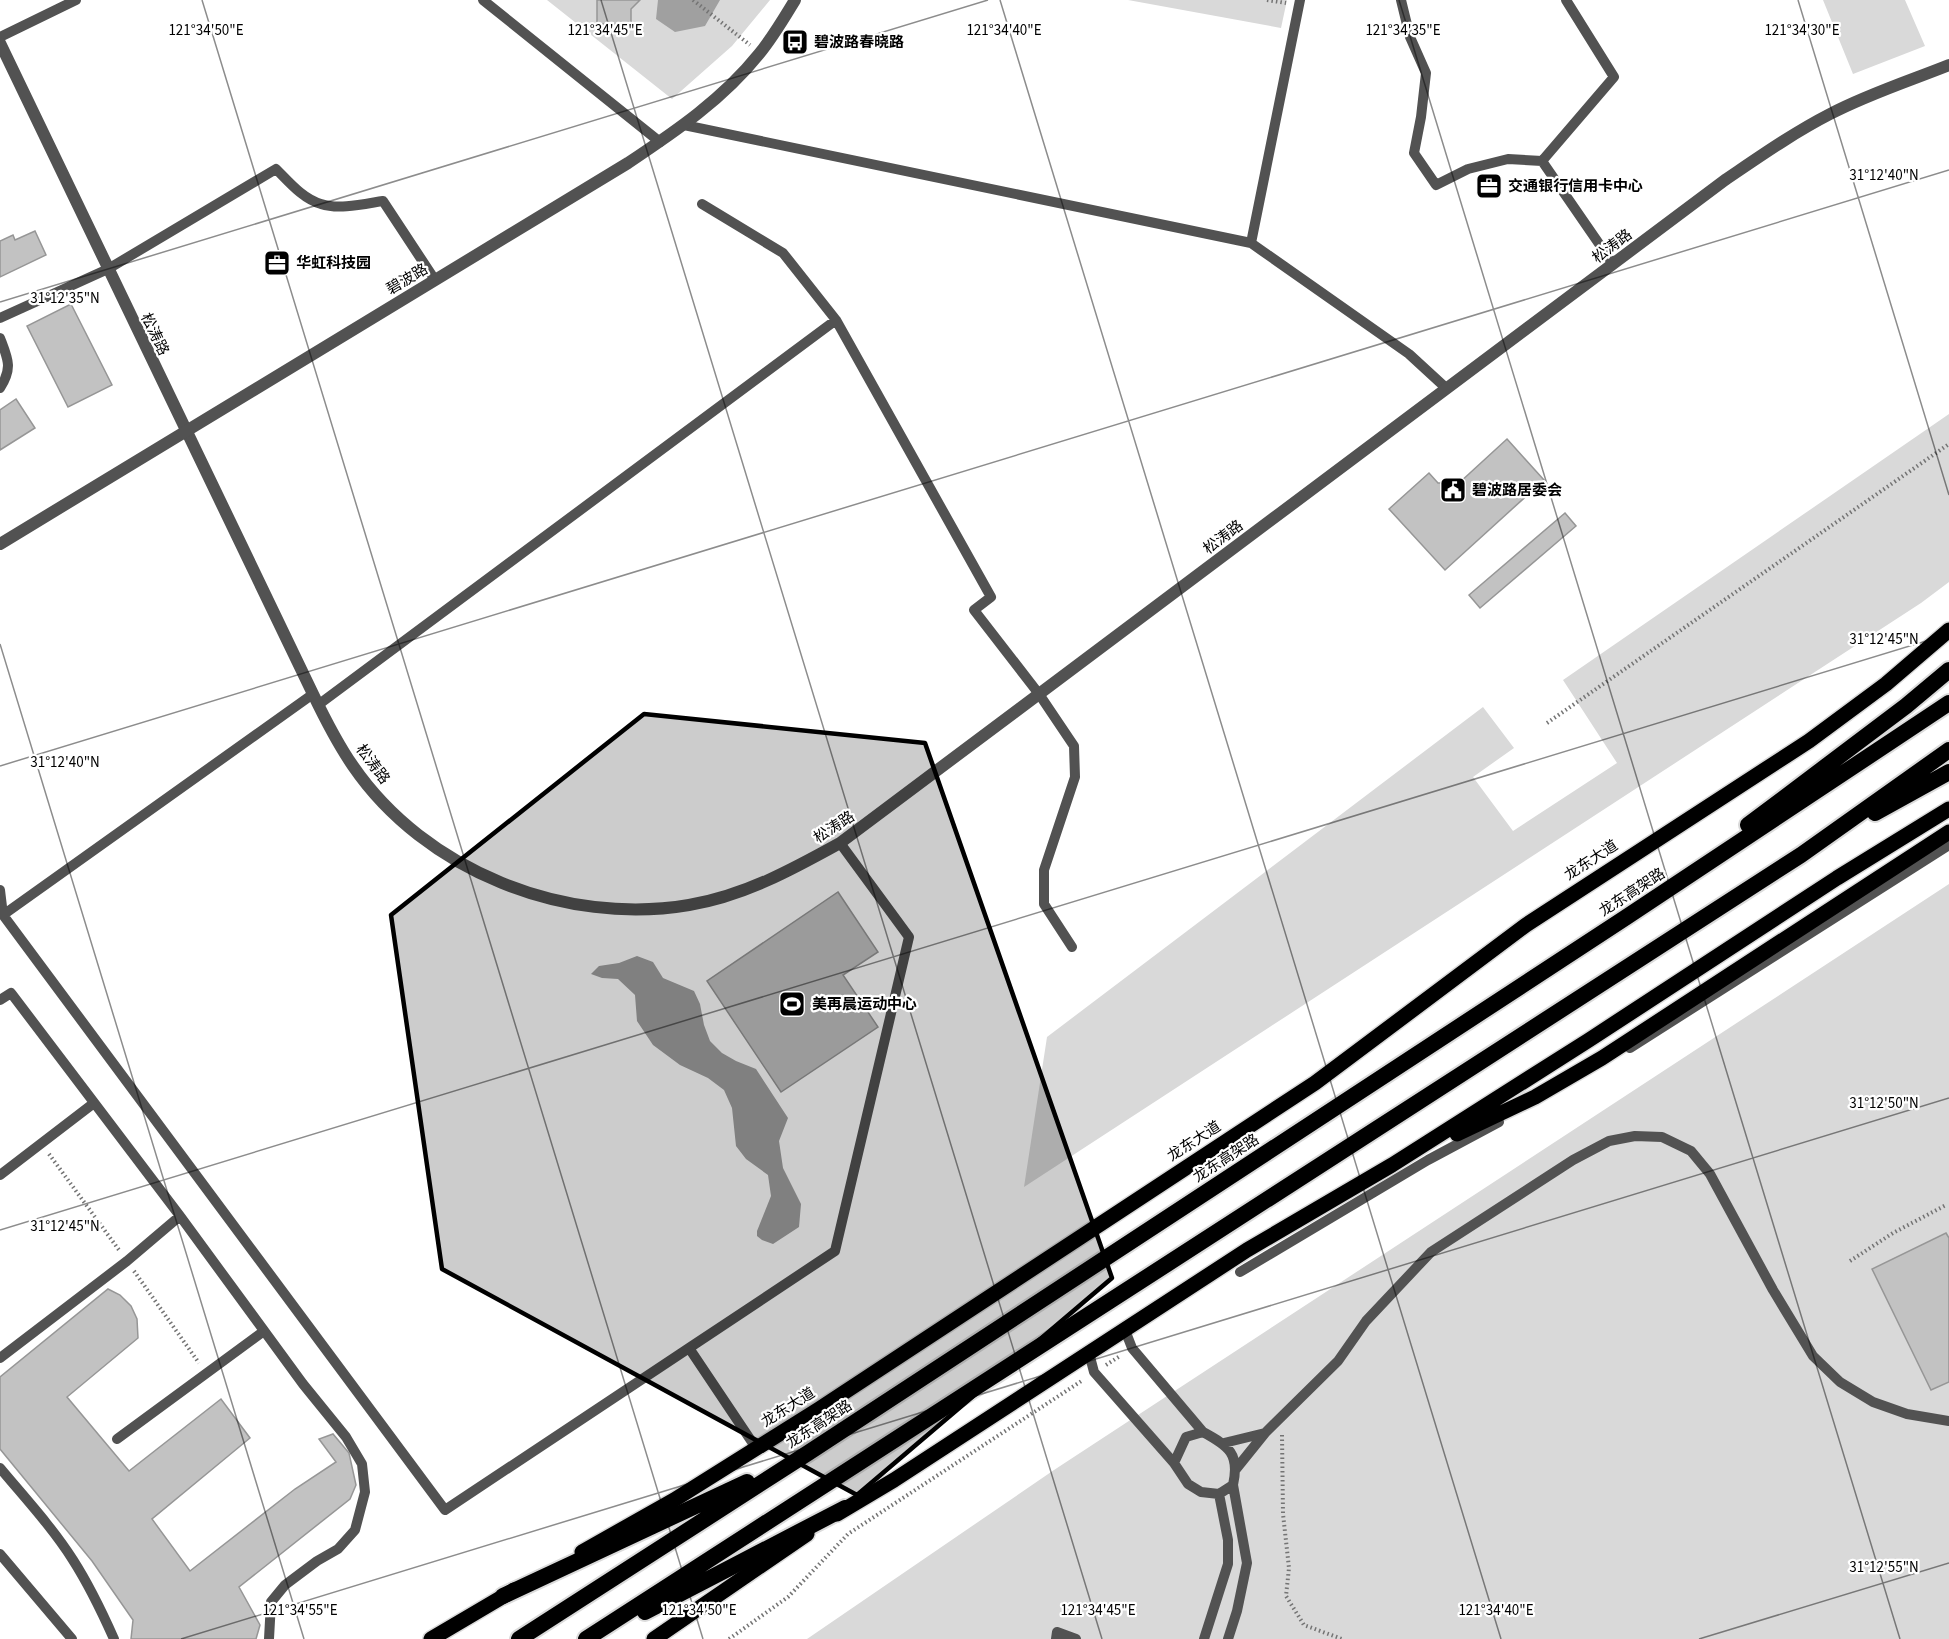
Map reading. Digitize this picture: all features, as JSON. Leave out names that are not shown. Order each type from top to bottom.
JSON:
[{"type":"highway","points":[[1625,918],[1906,706],[1949,670]]},
{"type":"highway","name":"龙东高架路","points":[[519,1639],[808,1453],[1949,703]]},
{"type":"highway","points":[[586,1639],[1801,855],[1949,750]]},
{"type":"highway","points":[[1801,855],[1949,772]]},
{"type":"highway","points":[[504,1596],[808,1453]]},
{"type":"highway","points":[[594,1639],[845,1508]]},
{"type":"main road","name":"龙东大道","points":[[431,1639],[674,1500],[1315,1083],[1526,925],[1809,741],[1886,684],[1949,630]]},
{"type":"main road","points":[[654,1639],[845,1508],[894,1480],[1247,1250],[1392,1166],[1765,924],[1949,809]]},
{"type":"main road","points":[[1392,1166],[1534,1096],[1602,1058],[1949,831]]},
{"type":"street","name":"碧波路","points":[[0,544],[660,142],[716,100],[760,54],[795,0]]},
{"type":"street","name":"松涛路","points":[[0,43],[315,700],[353,767],[378,797],[407,825],[444,853],[488,877],[533,895],[582,906],[638,910],[689,905],[740,892],[791,870],[840,843],[1725,180],[1799,131],[1831,113],[1949,65]]},
{"type":"lane","points":[[0,37],[76,0]]},
{"type":"lane","points":[[483,0],[660,142]]},
{"type":"lane","points":[[1251,243],[1300,0]]},
{"type":"lane","points":[[1401,0],[1410,37],[1426,74],[1414,153],[1436,184],[1468,169],[1508,159],[1542,161]]},
{"type":"lane","points":[[1542,161],[1614,77],[1566,0]]},
{"type":"lane","points":[[684,125],[1251,243],[1408,354],[1446,388]]},
{"type":"lane","points":[[1542,161],[1613,264]]},
{"type":"lane","points":[[0,318],[108,269],[276,169],[301,193],[322,205],[345,206],[383,201],[435,280]]},
{"type":"lane","points":[[702,204],[783,253],[836,320],[991,597],[974,610],[1040,693],[1074,746],[1076,777],[1044,870],[1044,904],[1072,947]]},
{"type":"lane","points":[[3,915],[315,700],[836,320]]},
{"type":"lane","points":[[0,338],[9,360],[8,375],[0,388]]},
{"type":"lane","points":[[0,890],[3,915],[445,1510],[835,1251],[909,937],[840,843]]},
{"type":"lane","points":[[1240,1272],[1428,1160],[1606,1064],[1949,845]]},
{"type":"lane","points":[[0,1000],[11,993],[180,1216],[303,1384],[346,1437],[362,1464],[365,1492],[354,1530],[338,1550],[317,1561],[285,1585],[271,1602],[269,1639]]},
{"type":"lane","points":[[0,1175],[94,1103]]},
{"type":"lane","points":[[1236,1469],[1275,1422],[1338,1361],[1366,1321],[1431,1252],[1573,1160],[1609,1141],[1635,1136],[1662,1137],[1691,1151],[1697,1158],[1710,1174],[1773,1290],[1813,1356],[1840,1382],[1884,1406],[1907,1413],[1949,1420]]},
{"type":"lane","points":[[0,1359],[127,1261],[180,1216]]},
{"type":"lane","points":[[1125,1330],[1132,1348],[1203,1432],[1224,1443],[1230,1449],[1236,1469],[1233,1485],[1247,1563],[1237,1611],[1228,1639]]},
{"type":"lane","points":[[117,1439],[264,1331]]},
{"type":"lane","points":[[689,1348],[756,1448]]},
{"type":"lane","points":[[1089,1353],[1095,1372],[1174,1463],[1188,1484],[1201,1492],[1219,1494],[1233,1485]]},
{"type":"lane","points":[[1174,1463],[1186,1437],[1203,1432]]},
{"type":"lane","points":[[1224,1443],[1265,1433]]},
{"type":"lane","points":[[0,1468],[73,1559],[114,1639]]},
{"type":"lane","points":[[1204,1639],[1228,1564],[1228,1540],[1219,1494]]},
{"type":"lane","points":[[0,1554],[72,1639]]},
{"type":"lane","points":[[1056,1639],[1058,1632],[1076,1639]]},
{"type":"path","points":[[693,0],[760,54]]},
{"type":"path","points":[[1546,723],[1949,444]]},
{"type":"path","points":[[1850,1261],[1893,1233],[1946,1205]]},
{"type":"path","points":[[729,1639],[788,1597],[848,1534],[1132,1348]]},
{"type":"path","points":[[1275,1422],[1282,1432],[1283,1514],[1289,1568],[1286,1596],[1304,1625],[1342,1639]]},
{"type":"highlighted area","points":[[644,714],[925,743],[1112,1278],[857,1495],[442,1269],[391,915]]},
{"type":"shaded area","points":[[547,0],[770,0],[732,46],[672,99]]},
{"type":"shaded area","points":[[658,0],[720,0],[705,26],[675,32],[656,19]]},
{"type":"shaded area","points":[[1128,0],[1287,0],[1281,28]]},
{"type":"shaded area","points":[[1823,0],[1905,0],[1925,46],[1853,74]]},
{"type":"shaded area","points":[[1949,414],[1949,582],[1921,603],[1024,1187],[1047,1037],[1483,707],[1514,748],[1473,777],[1513,831],[1617,763],[1563,680]]},
{"type":"shaded area","points":[[1949,884],[1949,1639],[807,1639],[1054,1470]]},
{"type":"shaded area","points":[[637,956],[653,962],[663,978],[694,991],[710,1041],[722,1053],[756,1069],[788,1118],[779,1141],[783,1168],[801,1204],[799,1227],[773,1244],[757,1236],[771,1196],[768,1175],[746,1159],[736,1146],[732,1108],[724,1090],[708,1078],[680,1065],[653,1045],[637,1021],[635,995],[618,979],[602,978],[591,974],[599,966],[619,963]]},
{"type":"building","points":[[597,0],[640,0],[631,9],[631,24],[597,24]]},
{"type":"building","points":[[35,231],[46,255],[0,277],[0,241],[13,235],[15,240]]},
{"type":"building","points":[[71,304],[112,385],[68,407],[27,326]]},
{"type":"building","points":[[16,399],[35,428],[0,450],[0,410]]},
{"type":"building","points":[[1507,439],[1544,480],[1445,570],[1389,509],[1429,473],[1438,483],[1459,483]]},
{"type":"building","points":[[1565,513],[1576,526],[1480,608],[1469,595]]},
{"type":"building","name":"美再晨运动中心","points":[[838,892],[878,952],[843,975],[878,1027],[781,1092],[707,981]]},
{"type":"building","points":[[1946,1233],[1949,1238],[1949,1382],[1931,1390],[1872,1269]]},
{"type":"building","points":[[108,1289],[120,1295],[131,1306],[137,1319],[138,1338],[67,1397],[129,1471],[221,1399],[250,1438],[152,1519],[190,1571],[295,1489],[336,1462],[319,1439],[333,1434],[349,1453],[356,1485],[350,1499],[239,1587],[260,1625],[256,1639],[131,1639],[133,1620],[92,1561],[0,1449],[0,1377]]},
{"type":"place","name":"碧波路春晓路","points":[[795,42]]},
{"type":"place","name":"交通银行信用卡中心","points":[[1489,186]]},
{"type":"place","name":"华虹科技园","points":[[277,263]]},
{"type":"place","name":"碧波路居委会","points":[[1453,490]]},
{"type":"place","name":"美再晨运动中心","points":[[792,1004]]}]
